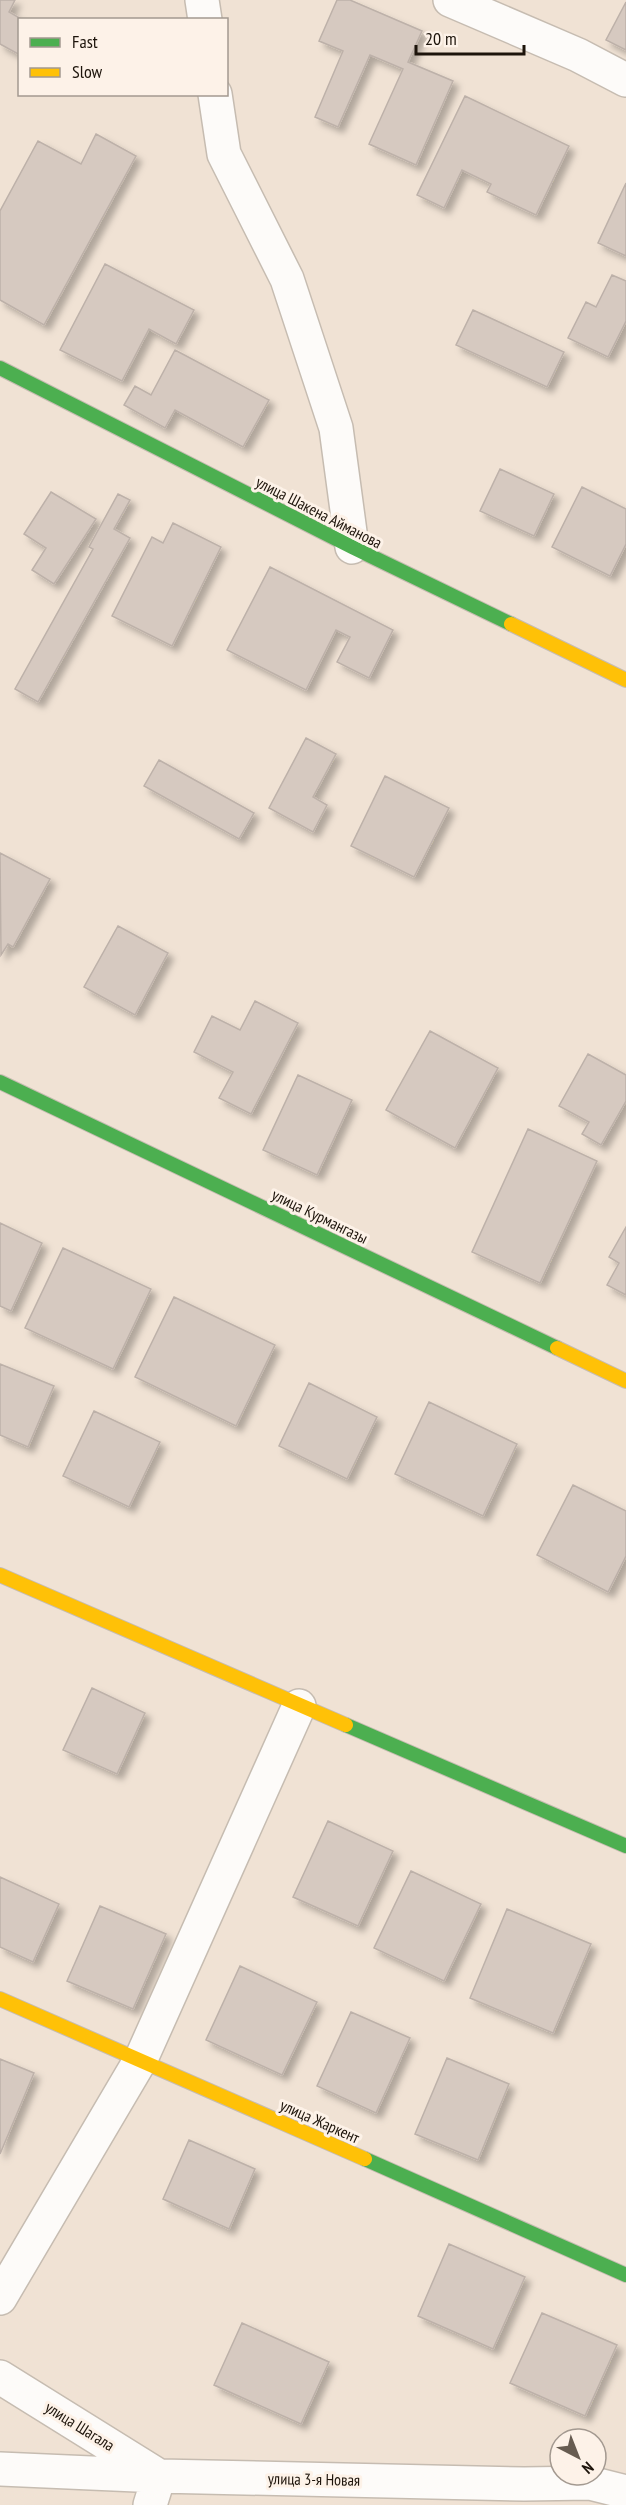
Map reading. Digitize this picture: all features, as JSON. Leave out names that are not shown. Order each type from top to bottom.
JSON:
[{"type":"street","points":[[202,0],[205,18]]},
{"type":"street","points":[[450,0],[578,55],[626,80]]},
{"type":"street","points":[[215,96],[224,154],[287,279],[336,428],[352,547]]},
{"type":"street","name":"улица Шакена Айманова","points":[[0,368],[352,547],[626,680]]},
{"type":"street","name":"улица Курмангазы","points":[[0,1082],[626,1381]]},
{"type":"street","points":[[0,1575],[626,1846]]},
{"type":"street","points":[[0,2298],[141,2059],[299,1706]]},
{"type":"street","name":"улица Жаркент","points":[[0,1999],[141,2059],[626,2275]]},
{"type":"street","name":"улица Шагала","points":[[0,2377],[155,2491]]},
{"type":"street","name":"улица 3-я Новая","points":[[0,2469],[155,2491],[521,2494],[590,2482],[626,2492]]},
{"type":"building","points":[[0,0],[15,0],[9,12],[20,18],[18,54],[0,44]]},
{"type":"building","points":[[337,0],[350,0],[422,31],[408,62],[453,81],[416,165],[369,144],[403,69],[370,55],[338,127],[315,117],[343,51],[319,41]]},
{"type":"building","points":[[626,2],[626,50],[606,40]]},
{"type":"building","points":[[465,96],[569,146],[536,215],[487,192],[491,184],[462,170],[444,208],[417,195]]},
{"type":"building","points":[[96,134],[136,156],[44,325],[0,300],[0,211],[38,141],[81,164]]},
{"type":"building","points":[[626,183],[626,256],[598,243]]},
{"type":"building","points":[[105,264],[194,310],[176,344],[149,329],[122,381],[60,350]]},
{"type":"building","points":[[612,275],[626,281],[626,321],[608,357],[568,338],[586,302],[596,307]]},
{"type":"building","points":[[473,310],[564,352],[547,387],[456,345]]},
{"type":"building","points":[[175,350],[269,400],[243,447],[175,410],[165,428],[124,405],[135,386],[151,395]]},
{"type":"building","points":[[500,469],[554,494],[534,536],[480,511]]},
{"type":"building","points":[[582,487],[626,509],[626,544],[610,576],[552,547]]},
{"type":"building","points":[[51,492],[96,519],[54,584],[32,570],[46,548],[24,534]]},
{"type":"building","points":[[118,494],[130,500],[114,529],[130,538],[38,702],[15,689],[93,549],[89,547]]},
{"type":"building","points":[[173,523],[221,547],[172,646],[112,616],[152,537],[163,543]]},
{"type":"building","points":[[270,567],[393,630],[369,678],[337,662],[350,637],[336,630],[306,690],[227,650]]},
{"type":"building","points":[[306,738],[336,754],[313,797],[327,805],[313,832],[269,808]]},
{"type":"building","points":[[159,760],[254,813],[239,839],[144,786]]},
{"type":"building","points":[[385,776],[449,808],[414,877],[351,846]]},
{"type":"building","points":[[0,853],[50,879],[13,947],[8,944],[1,955]]},
{"type":"building","points":[[118,926],[168,953],[135,1015],[84,987]]},
{"type":"building","points":[[255,1001],[298,1023],[251,1114],[219,1098],[233,1072],[194,1052],[212,1016],[240,1030]]},
{"type":"building","points":[[430,1031],[498,1068],[455,1148],[386,1110]]},
{"type":"building","points":[[588,1054],[626,1075],[626,1101],[601,1145],[582,1134],[589,1122],[559,1106]]},
{"type":"building","points":[[298,1075],[352,1100],[317,1175],[263,1150]]},
{"type":"building","points":[[528,1129],[597,1161],[540,1283],[472,1252]]},
{"type":"building","points":[[0,1223],[42,1243],[11,1311],[0,1306]]},
{"type":"building","points":[[626,1227],[626,1295],[607,1285],[619,1263],[609,1257]]},
{"type":"building","points":[[63,1248],[151,1289],[113,1369],[25,1328]]},
{"type":"building","points":[[174,1297],[275,1345],[236,1426],[135,1377]]},
{"type":"building","points":[[0,1364],[54,1386],[28,1447],[0,1435]]},
{"type":"building","points":[[309,1383],[377,1417],[347,1479],[279,1446]]},
{"type":"building","points":[[429,1402],[517,1444],[483,1516],[395,1474]]},
{"type":"building","points":[[94,1411],[160,1442],[129,1507],[63,1476]]},
{"type":"building","points":[[573,1485],[626,1511],[626,1556],[608,1592],[537,1555]]},
{"type":"building","points":[[92,1688],[145,1713],[117,1774],[63,1750]]},
{"type":"building","points":[[328,1821],[393,1851],[358,1926],[293,1897]]},
{"type":"building","points":[[411,1871],[481,1904],[444,1981],[374,1948]]},
{"type":"building","points":[[0,1877],[59,1904],[33,1962],[0,1947]]},
{"type":"building","points":[[100,1906],[166,1934],[133,2009],[67,1981]]},
{"type":"building","points":[[507,1909],[591,1944],[553,2033],[470,1998]]},
{"type":"building","points":[[240,1966],[317,2002],[282,2075],[206,2040]]},
{"type":"building","points":[[351,2012],[410,2038],[376,2113],[317,2086]]},
{"type":"building","points":[[447,2058],[509,2084],[478,2160],[415,2134]]},
{"type":"building","points":[[0,2059],[34,2073],[0,2154]]},
{"type":"building","points":[[189,2140],[255,2169],[229,2229],[163,2199]]},
{"type":"building","points":[[449,2244],[525,2277],[493,2349],[418,2316]]},
{"type":"building","points":[[542,2313],[617,2345],[585,2416],[510,2383]]},
{"type":"building","points":[[242,2323],[329,2362],[301,2424],[214,2385]]},
{"type":"traffic: fast","points":[[0,368],[352,547],[511,624]]},
{"type":"traffic: fast","points":[[0,1082],[557,1348]]},
{"type":"traffic: fast","points":[[346,1725],[626,1846]]},
{"type":"traffic: fast","points":[[365,2159],[626,2275]]},
{"type":"traffic: slow","points":[[511,624],[626,680]]},
{"type":"traffic: slow","points":[[557,1348],[626,1381]]},
{"type":"traffic: slow","points":[[0,1575],[346,1725]]},
{"type":"traffic: slow","points":[[0,1999],[365,2159]]}]
